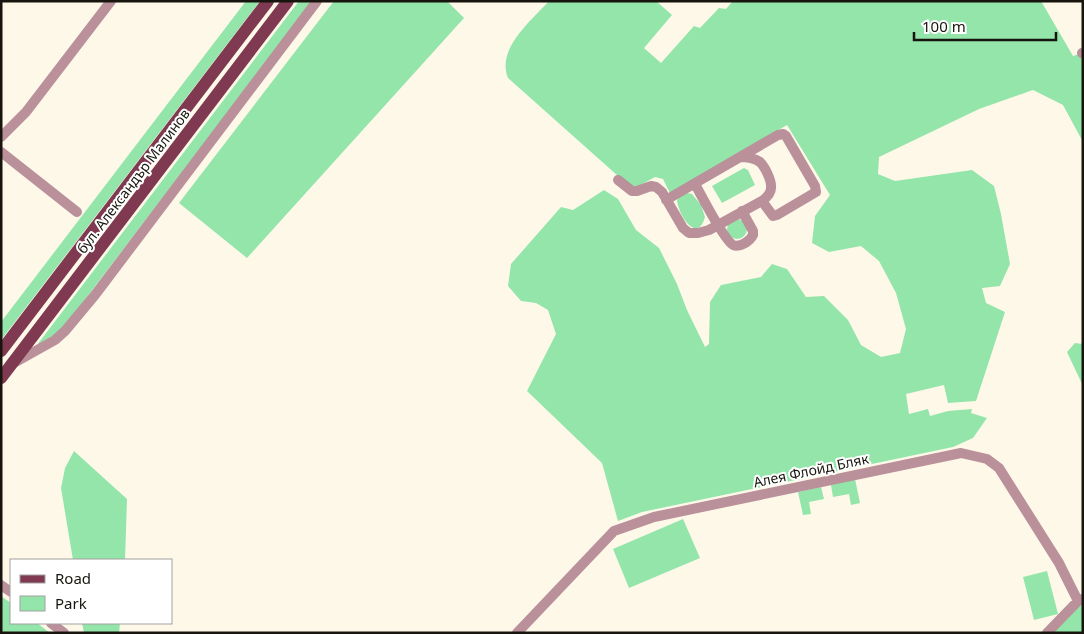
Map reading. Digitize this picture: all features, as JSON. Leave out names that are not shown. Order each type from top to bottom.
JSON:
[{"type":"main road","name":"бул. Александър Малинов","points":[[1,351],[268,1]]},
{"type":"main road","name":"бул. Александър Малинов","points":[[1,378],[288,1]]},
{"type":"street","points":[[1,137],[26,112],[111,1]]},
{"type":"street","points":[[11,365],[55,340],[65,331],[95,295],[317,1]]},
{"type":"street","points":[[666,200],[778,135],[783,134],[786,136],[815,186],[816,192],[773,216],[762,201]]},
{"type":"street","points":[[1,152],[77,212]]},
{"type":"street","points":[[618,180],[632,191],[651,186],[656,187],[683,228],[689,233],[698,233],[762,201],[772,187],[769,177],[760,162],[740,157]]},
{"type":"street","points":[[695,184],[718,224],[732,244],[737,246],[750,240],[753,235],[753,231],[742,211]]},
{"type":"street","name":"Алея Флойд Бляк","points":[[517,633],[614,531],[654,517],[962,453],[988,459],[999,468],[1080,600]]},
{"type":"street","points":[[1047,633],[1080,600]]},
{"type":"street","points":[[52,624],[64,633]]},
{"type":"green space","points":[[246,1],[260,1],[1,340],[1,322]]},
{"type":"green space","points":[[299,1],[312,1],[61,331],[37,345]]},
{"type":"green space","points":[[334,1],[447,1],[464,18],[247,258],[179,203]]},
{"type":"green space","points":[[549,1],[656,1],[672,15],[644,48],[661,63],[694,26],[700,28],[719,8],[726,9],[733,1],[1041,1],[1073,56],[1079,54],[1083,61],[1083,142],[1063,105],[1033,90],[979,109],[879,157],[878,174],[895,181],[972,170],[994,186],[1010,264],[1000,286],[982,288],[986,303],[1005,312],[976,401],[948,403],[944,385],[906,394],[909,414],[928,409],[930,416],[948,411],[972,409],[971,413],[987,418],[973,438],[953,447],[642,512],[618,521],[602,463],[527,391],[556,334],[548,310],[536,303],[521,301],[508,286],[511,264],[561,207],[573,210],[604,190],[618,199],[636,230],[659,248],[705,347],[709,344],[710,302],[721,285],[761,277],[772,264],[787,269],[806,297],[824,296],[848,320],[861,345],[881,357],[900,353],[906,329],[896,293],[879,261],[861,246],[829,252],[812,243],[815,216],[830,195],[787,125],[670,193],[663,179],[655,177],[637,187],[627,184],[508,78],[506,67],[511,46],[517,36]]},
{"type":"green space","points":[[744,168],[748,170],[755,185],[722,203],[712,186]]},
{"type":"green space","points":[[692,194],[701,205],[705,217],[702,225],[697,228],[693,228],[688,224],[678,206],[677,200],[681,195]]},
{"type":"green space","points":[[737,219],[744,222],[747,229],[744,236],[737,239],[730,236],[727,229],[730,222]]},
{"type":"green space","points":[[1075,343],[1083,344],[1083,386],[1067,352]]},
{"type":"green space","points":[[74,451],[127,499],[125,559],[73,559],[61,488],[65,468]]},
{"type":"green space","points":[[855,479],[860,503],[851,505],[849,494],[833,497],[831,485]]},
{"type":"green space","points":[[821,487],[824,499],[809,502],[811,514],[803,515],[798,492]]},
{"type":"green space","points":[[683,519],[700,558],[629,588],[613,549]]},
{"type":"green space","points":[[1047,571],[1058,614],[1034,620],[1023,577]]},
{"type":"green space","points":[[1,596],[10,602],[10,624],[38,624],[50,633],[1,633]]},
{"type":"green space","points":[[1083,604],[1083,633],[1053,633],[1080,605]]},
{"type":"green space","points":[[82,624],[120,624],[119,633],[84,633]]}]
